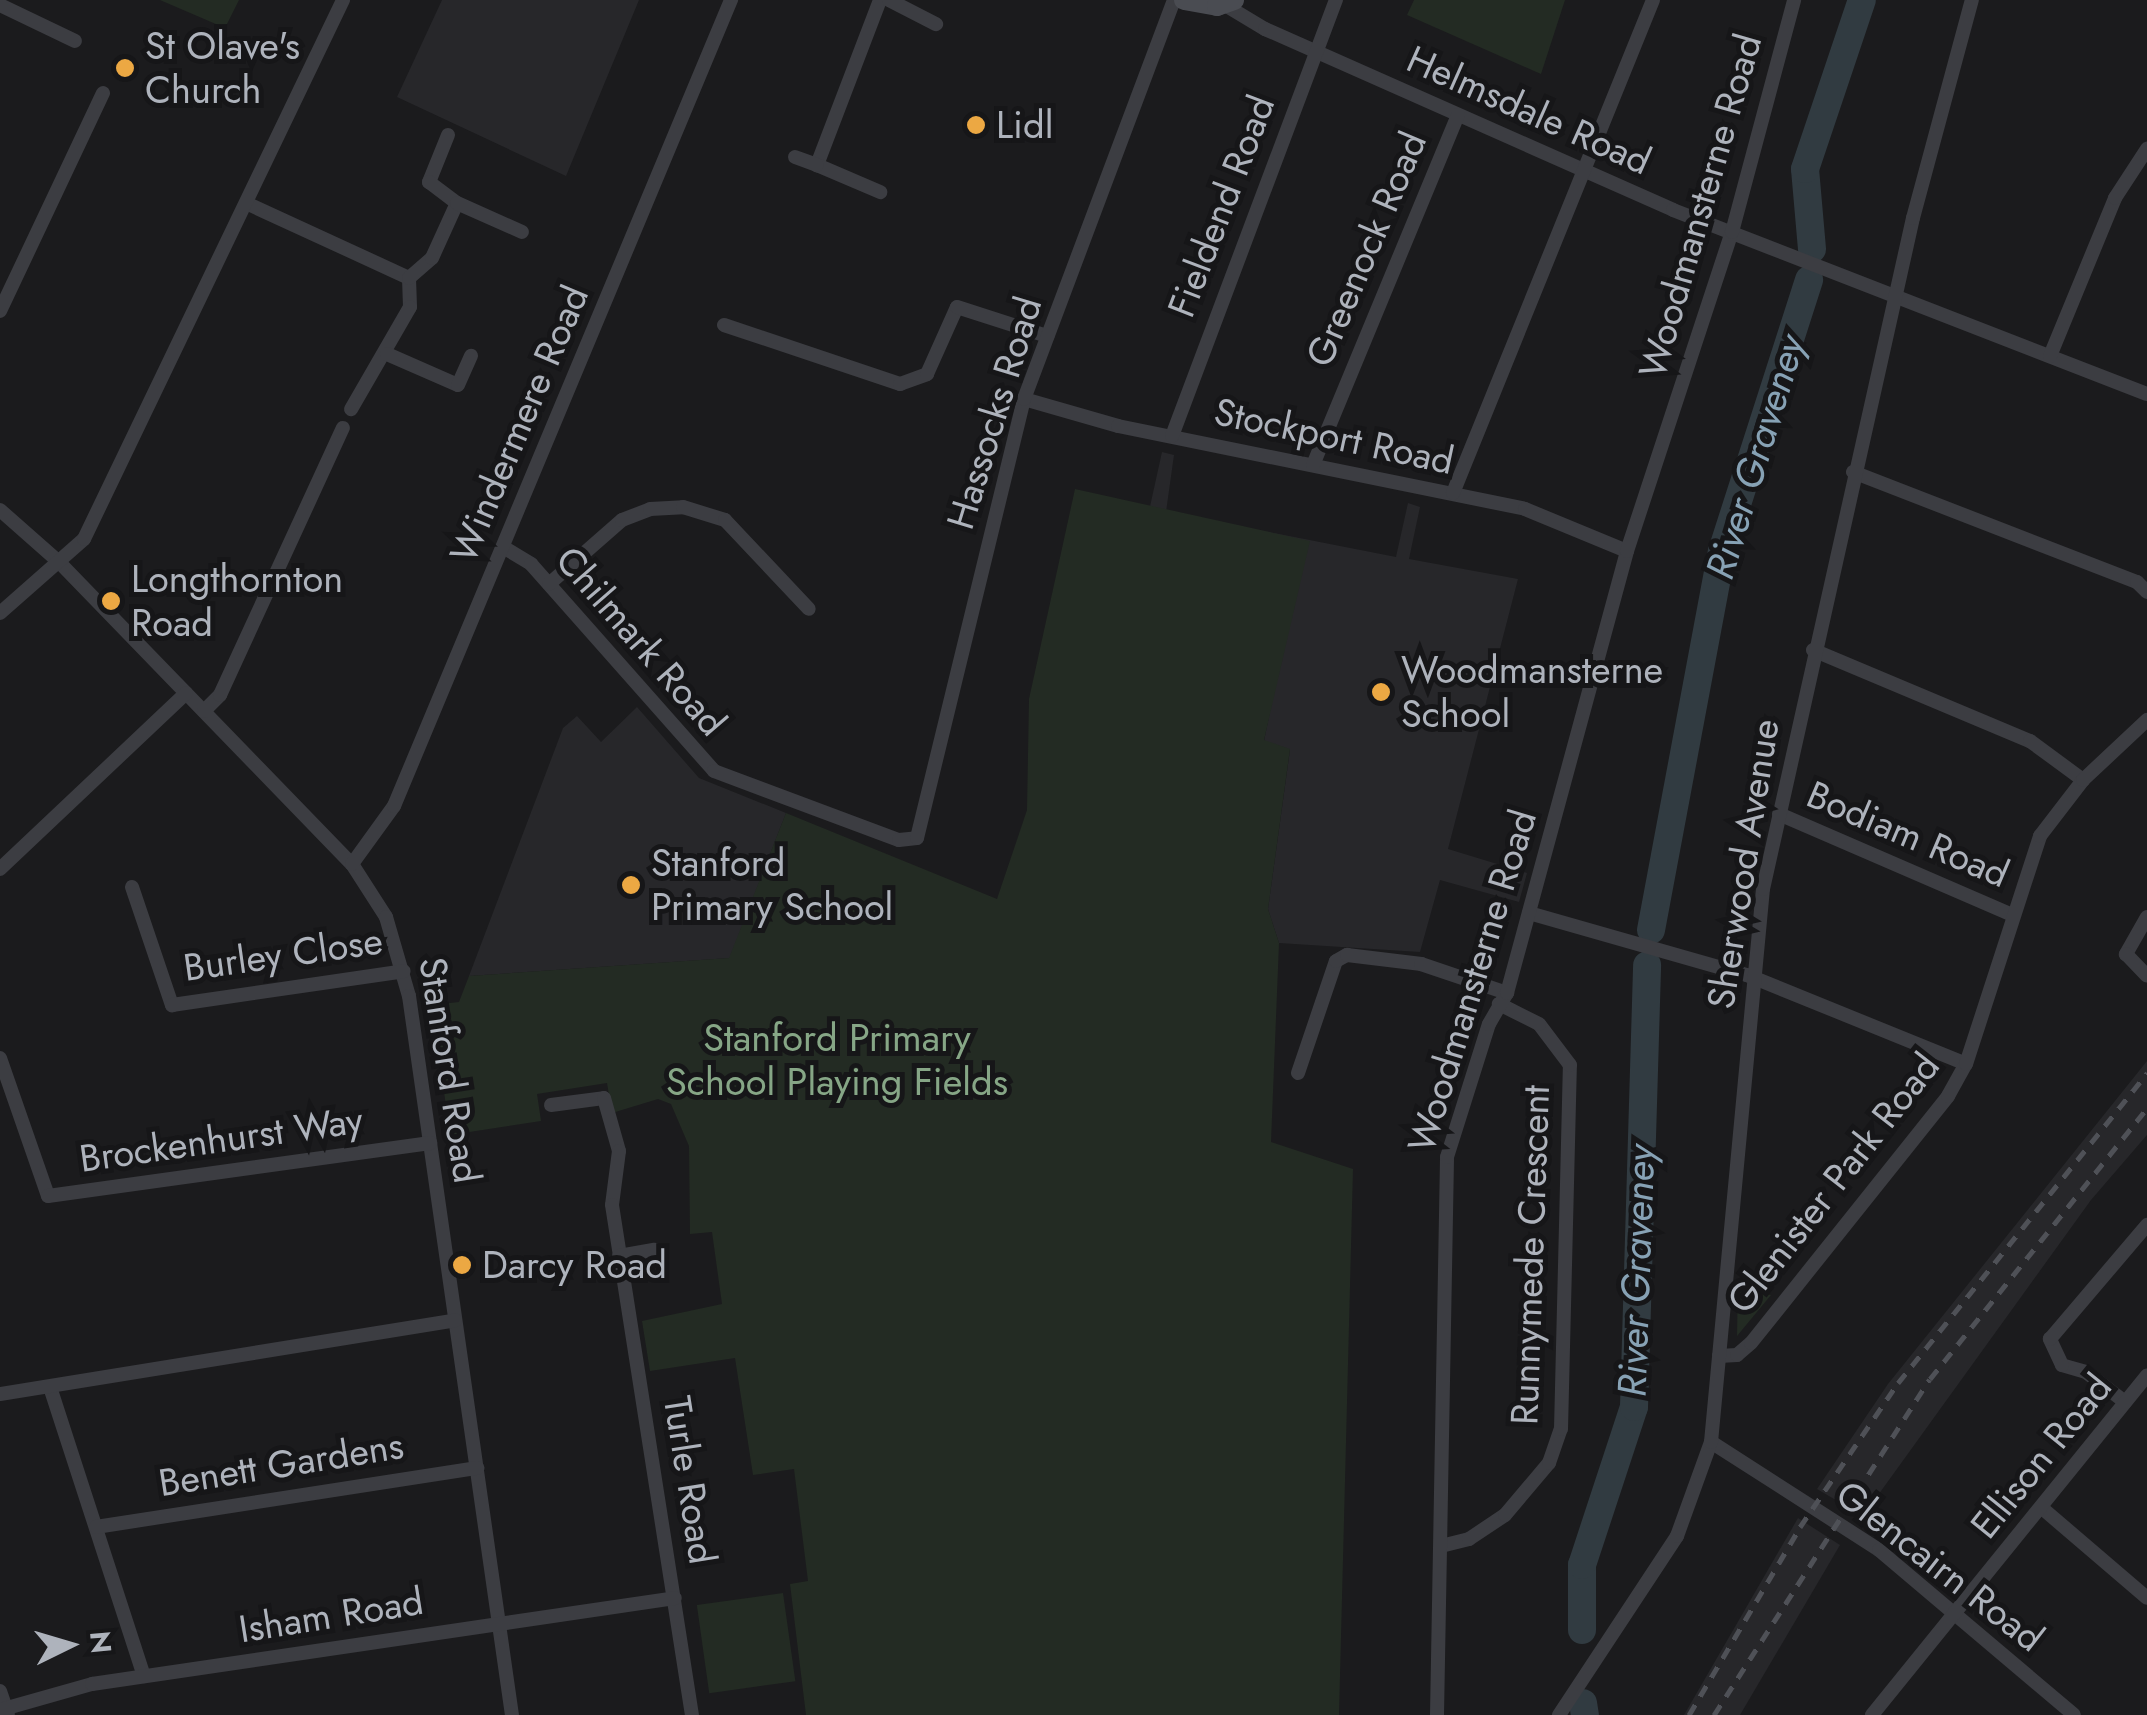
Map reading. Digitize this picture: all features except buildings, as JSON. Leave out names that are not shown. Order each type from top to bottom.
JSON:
[{"type":"main road","points":[[1184,0],[1230,2]]},
{"type":"street","points":[[0,613],[84,539],[342,0]]},
{"type":"street","name":"Windermere Road","points":[[352,864],[391,815],[731,0]]},
{"type":"street","points":[[817,165],[880,0]]},
{"type":"street","points":[[888,0],[936,24]]},
{"type":"street","name":"Hassocks Road","points":[[900,840],[912,842],[919,833],[1024,399],[1174,0]]},
{"type":"street","name":"Fieldend Road","points":[[1172,436],[1336,0]]},
{"type":"street","points":[[1453,494],[1588,171],[1653,0]]},
{"type":"street","name":"Woodmansterne Road","points":[[1437,1715],[1447,1156],[1530,913],[1627,551],[1732,232],[1794,0]]},
{"type":"street","name":"Sherwood Avenue","points":[[1559,1715],[1678,1536],[1711,1442],[1755,979],[1778,814],[1950,64],[1972,0]]},
{"type":"street","name":"Helmsdale Road","points":[[1230,2],[1314,51],[1588,171],[1732,232],[2147,394]]},
{"type":"street","points":[[0,5],[75,41]]},
{"type":"street","points":[[0,311],[103,93]]},
{"type":"street","name":"Greenock Road","points":[[1313,465],[1458,115]]},
{"type":"street","points":[[448,135],[429,182],[457,203],[522,232]]},
{"type":"street","points":[[2050,356],[2115,198],[2147,149]]},
{"type":"street","points":[[795,157],[880,192]]},
{"type":"street","points":[[246,203],[409,278]]},
{"type":"street","points":[[409,278],[432,258],[457,203]]},
{"type":"street","points":[[352,409],[375,360],[388,354],[410,307],[409,278]]},
{"type":"street","points":[[724,325],[907,384],[927,374],[957,308],[1048,336]]},
{"type":"street","points":[[388,354],[458,385],[470,356]]},
{"type":"street","name":"Stockport Road","points":[[1024,399],[1172,436],[1538,513],[1627,551]]},
{"type":"street","points":[[204,712],[220,695],[343,428]]},
{"type":"street","points":[[1854,472],[2137,582],[2147,592]]},
{"type":"street","points":[[549,584],[622,520],[650,508],[683,506],[726,520],[809,609]]},
{"type":"street","name":"Stanford Road","points":[[0,510],[60,562],[352,864],[380,903],[404,970],[512,1715]]},
{"type":"street","name":"Chilmark Road","points":[[503,547],[524,557],[708,766],[900,840]]},
{"type":"street","points":[[1813,650],[2030,741],[2083,780]]},
{"type":"street","points":[[0,870],[186,693]]},
{"type":"street","name":"Glenister Park Road","points":[[1718,1356],[1737,1355],[1751,1344],[1966,1064],[2040,836],[2083,780],[2147,720]]},
{"type":"street","name":"Bodiam Road","points":[[1778,814],[2012,914]]},
{"type":"street","name":"Burley Close","points":[[132,887],[172,1006],[404,970]]},
{"type":"street","points":[[1530,913],[1755,979],[1966,1064]]},
{"type":"street","points":[[2147,918],[2126,954],[2147,976]]},
{"type":"street","name":"Runnymede Crescent","points":[[1298,1072],[1336,962],[1346,955],[1420,964],[1503,999],[1540,1024],[1570,1065],[1561,1429],[1550,1462],[1505,1514],[1469,1538],[1441,1546]]},
{"type":"street","name":"Brockenhurst Way","points":[[0,1058],[48,1196],[430,1143]]},
{"type":"street","name":"Turle Road","points":[[550,1106],[604,1098],[618,1150],[612,1199],[619,1256],[692,1715]]},
{"type":"street","points":[[2126,1402],[2086,1372],[2062,1365],[2050,1339],[2147,1225]]},
{"type":"street","points":[[619,1256],[654,1250]]},
{"type":"street","points":[[0,1394],[456,1320]]},
{"type":"street","name":"Ellison Road","points":[[1872,1715],[2146,1378]]},
{"type":"street","points":[[50,1387],[144,1676]]},
{"type":"street","name":"Glencairn Road","points":[[1711,1442],[1879,1550],[2074,1715]]},
{"type":"street","name":"Benett Gardens","points":[[96,1527],[476,1468]]},
{"type":"street","points":[[2042,1508],[2147,1598]]},
{"type":"street","name":"Isham Road","points":[[5,1711],[76,1687],[675,1598]]},
{"type":"street","points":[[0,1691],[5,1711]]},
{"type":"shaded area","points":[[442,0],[639,0],[566,176],[397,97]]},
{"type":"shaded area","name":"Woodmansterne School","points":[[1162,452],[1174,455],[1166,512],[1396,557],[1408,503],[1420,507],[1409,559],[1518,579],[1448,849],[1527,873],[1519,902],[1440,880],[1420,952],[1279,943],[1268,909],[1290,750],[1264,741],[1284,643],[1149,511]]},
{"type":"shaded area","name":"Stanford Primary School","points":[[637,707],[699,778],[786,813],[730,958],[469,976],[563,728],[577,716],[601,742]]},
{"type":"shaded area","points":[[2147,1061],[2147,1135],[2091,1200],[1863,1516],[1817,1489],[1888,1384]]},
{"type":"shaded area","points":[[1798,1518],[1840,1545],[1740,1715],[1684,1715]]},
{"type":"green space","points":[[160,0],[239,0],[225,28]]},
{"type":"green space","points":[[1414,0],[1565,0],[1541,74],[1407,15]]},
{"type":"green space","name":"Stanford Primary School Playing Fields","points":[[1075,489],[1310,541],[1264,740],[1290,749],[1268,909],[1279,943],[1271,1142],[1353,1169],[1339,1715],[806,1715],[790,1584],[808,1581],[794,1469],[753,1475],[735,1358],[650,1371],[642,1321],[722,1304],[712,1232],[690,1234],[689,1146],[671,1104],[658,1099],[612,1113],[607,1083],[537,1094],[541,1121],[450,1135],[432,1005],[459,1002],[469,976],[729,958],[786,813],[997,899],[1027,810],[1029,699]]},
{"type":"green space","points":[[1738,1280],[1752,1292],[1771,1295],[1737,1336]]},
{"type":"green space","points":[[783,1593],[795,1681],[709,1693],[697,1605]]},
{"type":"waterway","name":"River Graveney","points":[[1812,249],[1805,169],[1862,0]]},
{"type":"waterway","name":"River Graveney","points":[[1651,930],[1722,551],[1809,280]]},
{"type":"waterway","name":"River Graveney","points":[[1582,1630],[1582,1565],[1634,1407],[1647,965]]},
{"type":"waterway","name":"River Graveney","points":[[1583,1703],[1585,1715]]},
{"type":"railway","points":[[1689,1715],[1800,1527],[1898,1383],[2147,1073]]},
{"type":"railway","points":[[1714,1715],[1930,1379],[2147,1108]]},
{"type":"place","name":"St Olave's Church","points":[[125,68]]},
{"type":"place","name":"Lidl","points":[[976,125]]},
{"type":"place","name":"Longthornton Road","points":[[111,601]]},
{"type":"place","name":"Woodmansterne School","points":[[1381,692]]},
{"type":"place","name":"Stanford Primary School","points":[[631,885]]},
{"type":"place","name":"Darcy Road","points":[[462,1265]]}]
